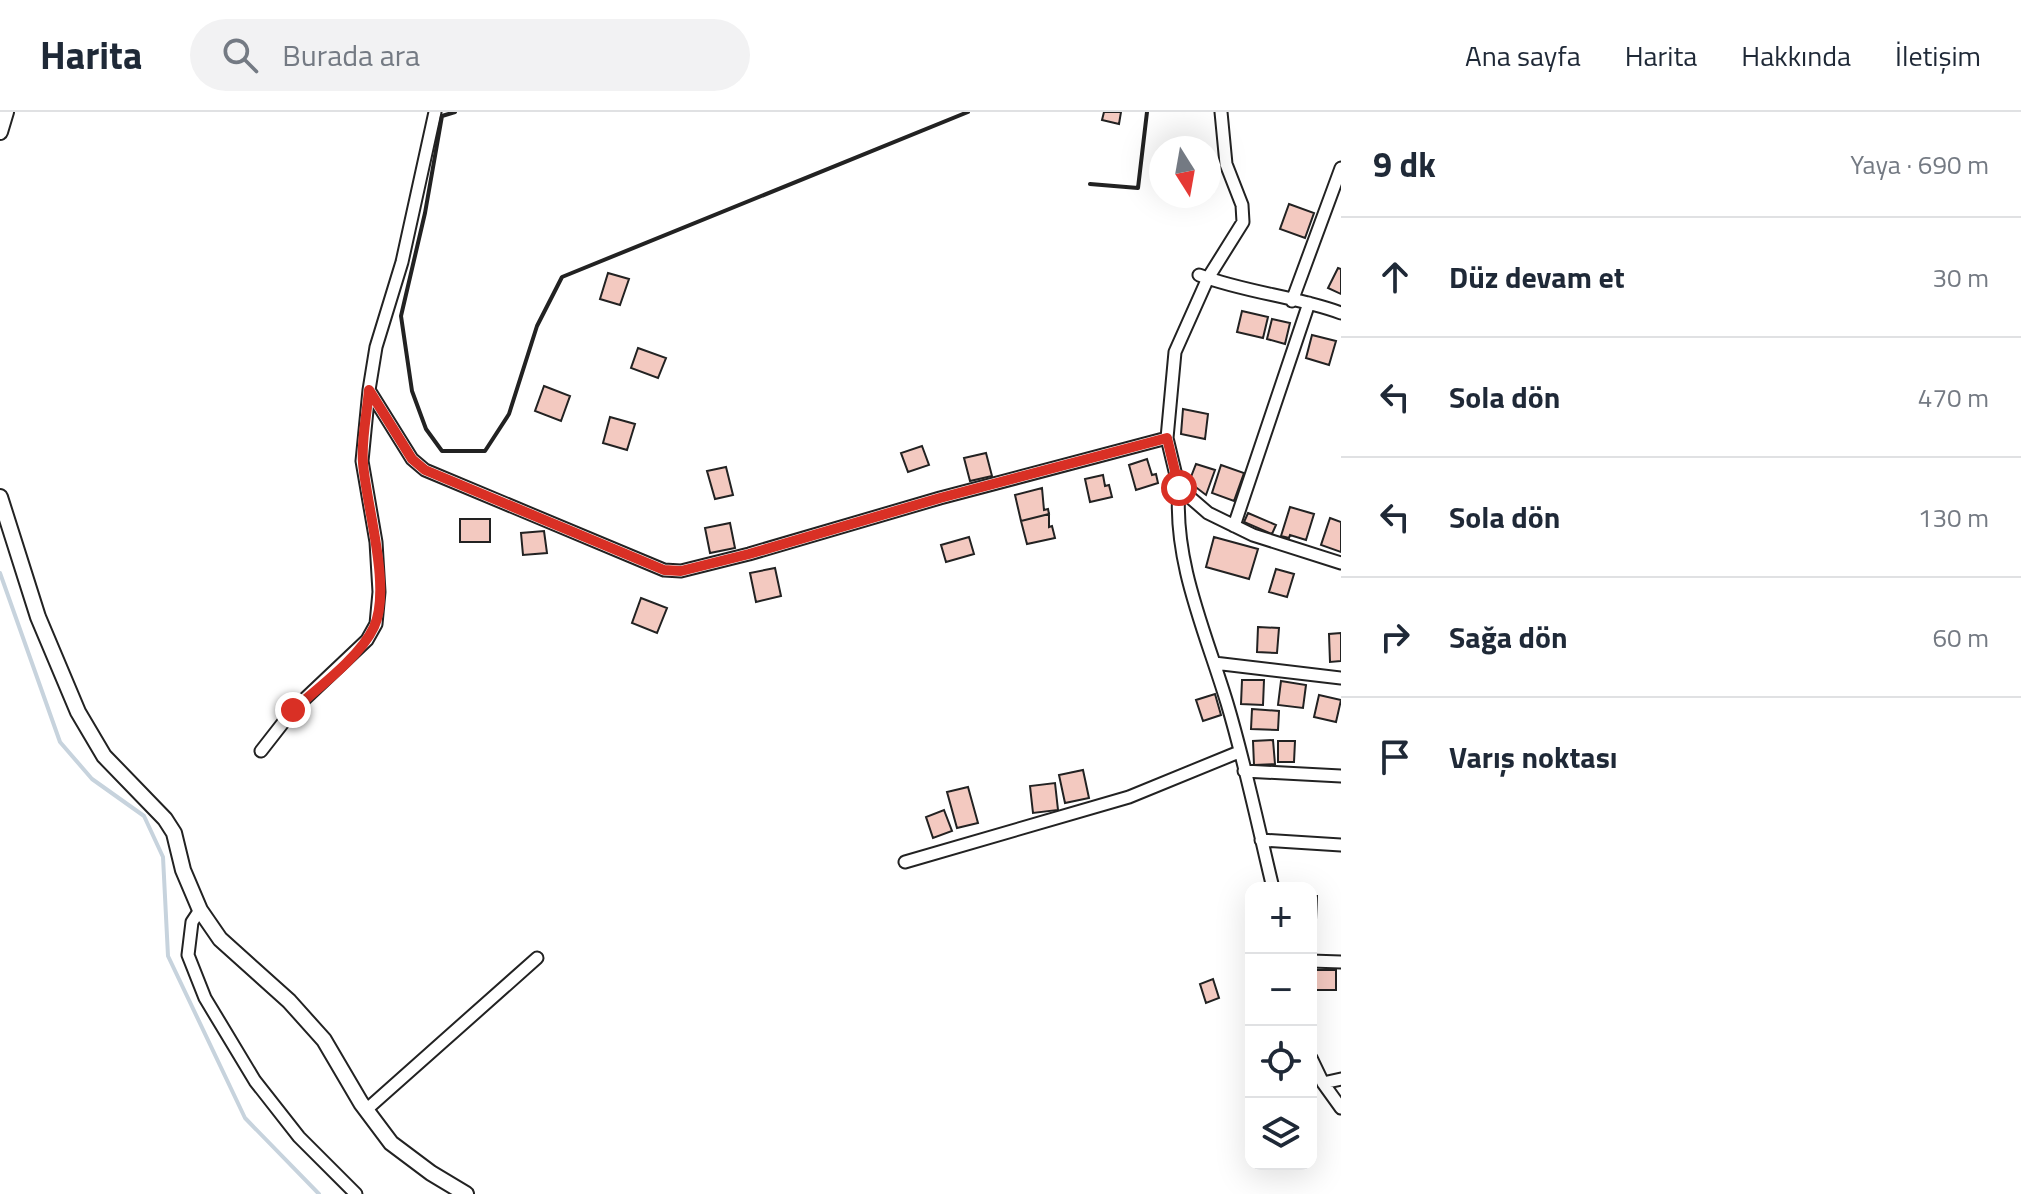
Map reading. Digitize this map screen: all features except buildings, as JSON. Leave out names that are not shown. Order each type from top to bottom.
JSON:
[{"type":"street","points":[[0,132],[6,112]]},
{"type":"street","points":[[261,751],[293,710],[367,640],[376,624],[379,592],[376,542],[362,461],[369,390],[376,347],[402,262],[435,112]]},
{"type":"street","points":[[1221,112],[1226,164],[1242,205],[1243,222],[1204,277],[1175,352],[1167,438],[1179,488],[1177,518],[1195,608],[1239,752],[1272,882]]},
{"type":"street","points":[[1292,301],[1341,168]]},
{"type":"street","points":[[1204,277],[1234,288],[1309,303],[1341,313]]},
{"type":"street","points":[[1234,526],[1309,303]]},
{"type":"street","points":[[369,390],[412,459],[425,470],[664,570],[681,571],[749,554],[940,498],[1167,438]]},
{"type":"street","points":[[1179,488],[1208,513],[1253,535],[1341,563]]},
{"type":"street","points":[[0,497],[38,617],[78,712],[104,756],[165,819],[174,833],[183,870],[200,910],[220,939],[289,1001],[324,1040],[366,1110],[391,1143],[466,1194]]},
{"type":"street","points":[[1214,663],[1341,678]]},
{"type":"street","points":[[905,862],[1129,797],[1239,752]]},
{"type":"street","points":[[1244,771],[1341,776]]},
{"type":"street","points":[[1261,840],[1341,845]]},
{"type":"street","points":[[200,910],[192,922],[188,955],[205,998],[255,1081],[299,1137],[356,1194]]},
{"type":"street","points":[[366,1110],[537,958]]},
{"type":"street","points":[[1317,961],[1341,962]]},
{"type":"street","points":[[1317,1070],[1341,1108]]},
{"type":"street","points":[[1323,1083],[1341,1079]]},
{"type":"waterway","points":[[0,573],[60,742],[92,779],[144,816],[163,857],[168,956],[245,1118],[319,1194]]},
{"type":"wall","points":[[455,112],[442,116],[425,213],[401,316],[412,391],[426,429],[442,451],[485,451],[509,414],[537,326],[562,277],[968,112]]},
{"type":"wall","points":[[1090,184],[1138,188],[1147,112]]},
{"type":"route","points":[[293,710],[367,640],[376,624],[379,592],[376,542],[362,461],[369,390],[412,459],[425,470],[664,570],[681,571],[749,554],[940,498],[1167,438],[1179,488]]}]
